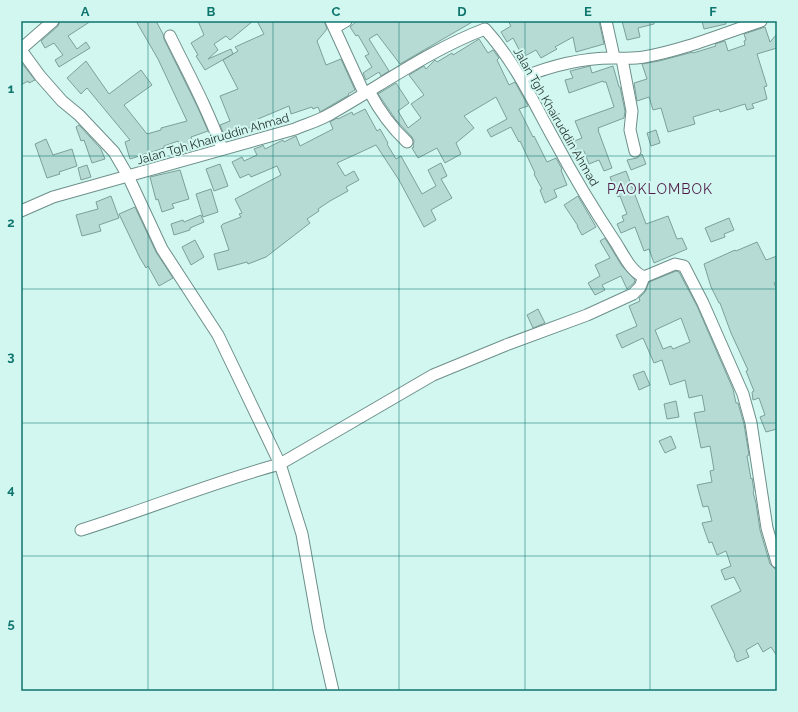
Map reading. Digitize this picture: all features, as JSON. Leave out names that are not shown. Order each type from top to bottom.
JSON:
[{"type":"street","points":[[53,21],[21,49],[40,76],[62,101],[79,115],[114,152],[128,176],[162,249],[218,335],[280,464],[302,534],[319,630],[333,691]]},
{"type":"street","points":[[346,21],[332,24],[366,92],[394,131],[407,142]]},
{"type":"street","points":[[606,21],[632,110],[630,130],[635,152]]},
{"type":"street","points":[[521,78],[546,68],[581,61],[642,58],[666,53],[761,21]]},
{"type":"street","name":"Jalan Tgh Khairuddin Ahmad","points":[[21,211],[53,197],[295,129],[331,114],[482,25],[501,48],[521,78],[568,166],[601,222],[632,267],[644,277]]},
{"type":"street","points":[[170,36],[200,95],[216,130],[222,149]]},
{"type":"street","points":[[81,530],[252,472],[280,464],[433,375],[506,345],[587,316],[633,294],[640,288],[644,277],[676,264],[682,265],[688,272],[738,382],[752,429],[767,528],[776,557]]},
{"type":"building","points":[[60,21],[91,21],[68,36],[77,49],[86,42],[90,48],[59,67],[55,60],[63,55],[54,43],[45,48],[41,41],[58,26]]},
{"type":"building","points":[[136,21],[156,21],[208,131],[191,137],[195,148],[183,153],[178,141],[164,146],[164,148],[130,159],[125,142],[130,140],[87,88],[81,94],[67,78],[86,61],[109,94],[141,70],[152,85],[124,105],[147,134],[161,130],[161,128],[187,121],[158,59]]},
{"type":"building","points":[[198,21],[253,21],[230,40],[226,36],[214,44],[218,50],[208,59],[231,49],[233,54],[205,70],[196,56],[198,55],[191,43],[204,35]]},
{"type":"building","points":[[257,21],[324,21],[327,29],[317,41],[326,65],[341,59],[355,90],[320,112],[318,107],[313,109],[312,107],[291,114],[289,106],[258,119],[260,124],[225,137],[220,125],[230,121],[220,96],[238,89],[223,60],[238,51],[235,47],[264,34]]},
{"type":"building","points":[[357,21],[474,21],[400,64],[377,34],[369,39],[389,71],[381,76],[379,72],[366,80],[363,73],[372,67],[365,56],[369,54],[358,35],[356,36],[350,27]]},
{"type":"building","points":[[508,21],[599,21],[604,44],[576,52],[573,37],[555,47],[557,49],[541,58],[536,50],[523,57],[513,38],[507,42],[501,32],[511,26]]},
{"type":"building","points":[[622,21],[654,21],[654,24],[638,28],[640,37],[627,40]]},
{"type":"building","points":[[702,21],[726,21],[726,24],[704,29]]},
{"type":"building","points":[[765,27],[770,42],[777,34],[777,48],[757,54],[767,86],[764,87],[767,99],[752,104],[754,108],[747,110],[745,104],[720,112],[719,109],[693,117],[695,124],[668,132],[661,108],[653,110],[649,97],[637,101],[634,83],[647,79],[642,64],[693,53],[716,46],[715,44],[725,41],[728,51],[745,45],[744,41],[746,40],[744,34]]},
{"type":"building","points":[[479,39],[488,53],[493,50],[499,58],[497,60],[509,85],[515,82],[528,106],[519,109],[547,162],[556,158],[562,169],[561,170],[567,185],[554,190],[557,197],[545,203],[540,190],[542,189],[534,174],[535,173],[520,141],[519,142],[511,127],[491,137],[487,130],[507,119],[496,97],[464,116],[474,128],[456,143],[461,154],[445,163],[437,148],[418,158],[412,148],[414,147],[414,141],[412,137],[396,120],[378,94],[396,83],[409,103],[398,111],[408,128],[421,118],[411,104],[424,95],[409,75],[424,66],[426,69],[435,60],[437,62],[452,53],[453,55]]},
{"type":"building","points":[[21,62],[35,80],[29,83],[28,81],[21,85]]},
{"type":"building","points":[[590,66],[592,73],[613,66],[620,87],[625,111],[624,118],[598,128],[612,168],[604,171],[599,160],[589,164],[584,151],[577,154],[572,142],[582,138],[575,121],[614,107],[606,82],[603,81],[569,93],[565,80],[573,78],[570,71]]},
{"type":"building","points":[[365,109],[377,131],[380,129],[396,159],[401,156],[422,194],[436,186],[428,170],[441,163],[447,176],[441,179],[452,198],[431,210],[436,220],[424,227],[399,180],[376,145],[337,163],[345,176],[354,171],[359,180],[346,187],[348,191],[318,209],[319,211],[307,219],[310,223],[266,257],[248,264],[247,262],[218,270],[214,254],[229,250],[221,226],[241,217],[239,214],[242,213],[235,199],[281,175],[277,166],[251,177],[249,174],[240,178],[232,162],[242,157],[244,161],[257,155],[254,149],[263,145],[265,149],[283,140],[284,142],[296,136],[300,146],[333,129],[330,122],[337,118],[338,119],[352,112],[353,115]]},
{"type":"building","points":[[79,125],[101,149],[105,159],[92,163],[84,140],[81,141],[76,127]]},
{"type":"building","points":[[656,130],[660,143],[651,146],[647,133]]},
{"type":"building","points":[[46,139],[53,155],[72,149],[77,166],[47,178],[35,144]]},
{"type":"building","points":[[642,154],[646,164],[631,170],[627,160],[637,158]]},
{"type":"building","points":[[220,164],[228,186],[214,191],[206,169]]},
{"type":"building","points":[[87,165],[91,177],[81,180],[78,168]]},
{"type":"building","points":[[180,170],[189,199],[172,204],[174,208],[162,212],[158,199],[156,200],[150,177]]},
{"type":"building","points":[[626,171],[646,224],[668,216],[677,239],[682,238],[687,249],[654,263],[649,249],[644,251],[635,227],[621,233],[617,224],[624,221],[622,216],[627,214],[610,177]]},
{"type":"building","points":[[211,189],[218,212],[203,217],[196,194]]},
{"type":"building","points":[[111,196],[119,218],[99,225],[101,231],[82,236],[76,215],[98,209],[96,202]]},
{"type":"building","points":[[578,196],[596,227],[582,235],[578,226],[564,205]]},
{"type":"building","points":[[135,207],[156,252],[173,278],[159,286],[148,266],[146,268],[140,258],[119,214]]},
{"type":"building","points":[[201,215],[204,222],[190,228],[190,230],[174,235],[171,224],[183,220],[184,222]]},
{"type":"building","points":[[729,218],[734,230],[724,234],[725,237],[711,242],[705,228]]},
{"type":"building","points":[[605,238],[622,266],[635,280],[634,283],[627,289],[621,276],[602,285],[605,290],[595,295],[588,283],[600,276],[595,265],[610,258],[600,241]]},
{"type":"building","points":[[195,240],[204,257],[191,265],[182,247]]},
{"type":"building","points":[[757,242],[766,260],[777,256],[777,282],[774,283],[777,290],[777,429],[766,432],[760,417],[765,415],[759,398],[753,400],[752,392],[754,391],[746,371],[748,370],[731,333],[720,303],[711,287],[704,264]]},
{"type":"building","points":[[676,271],[679,272],[697,306],[733,389],[736,403],[738,403],[744,424],[749,455],[747,456],[760,530],[770,564],[777,571],[777,656],[771,647],[763,652],[758,643],[746,650],[749,657],[737,662],[711,606],[741,591],[734,577],[725,580],[721,570],[731,566],[726,551],[717,555],[712,542],[709,543],[702,523],[712,521],[708,506],[703,507],[697,485],[712,482],[710,471],[714,470],[710,446],[701,448],[694,413],[705,411],[702,395],[689,398],[685,380],[670,385],[662,360],[654,363],[643,338],[622,348],[616,335],[637,326],[629,306],[640,301],[639,298],[645,292],[649,282]],"holes":[[[681,318],[690,342],[673,349],[671,346],[663,349],[655,330]]]},
{"type":"building","points":[[538,309],[545,323],[533,328],[527,315]]},
{"type":"building","points":[[644,371],[650,385],[639,390],[633,375]]},
{"type":"building","points":[[676,401],[679,417],[667,419],[664,404]]},
{"type":"building","points":[[671,436],[676,448],[665,453],[659,441]]},
{"type":"district","name":"PAOKLOMBOK","points":[[660,189]]}]
